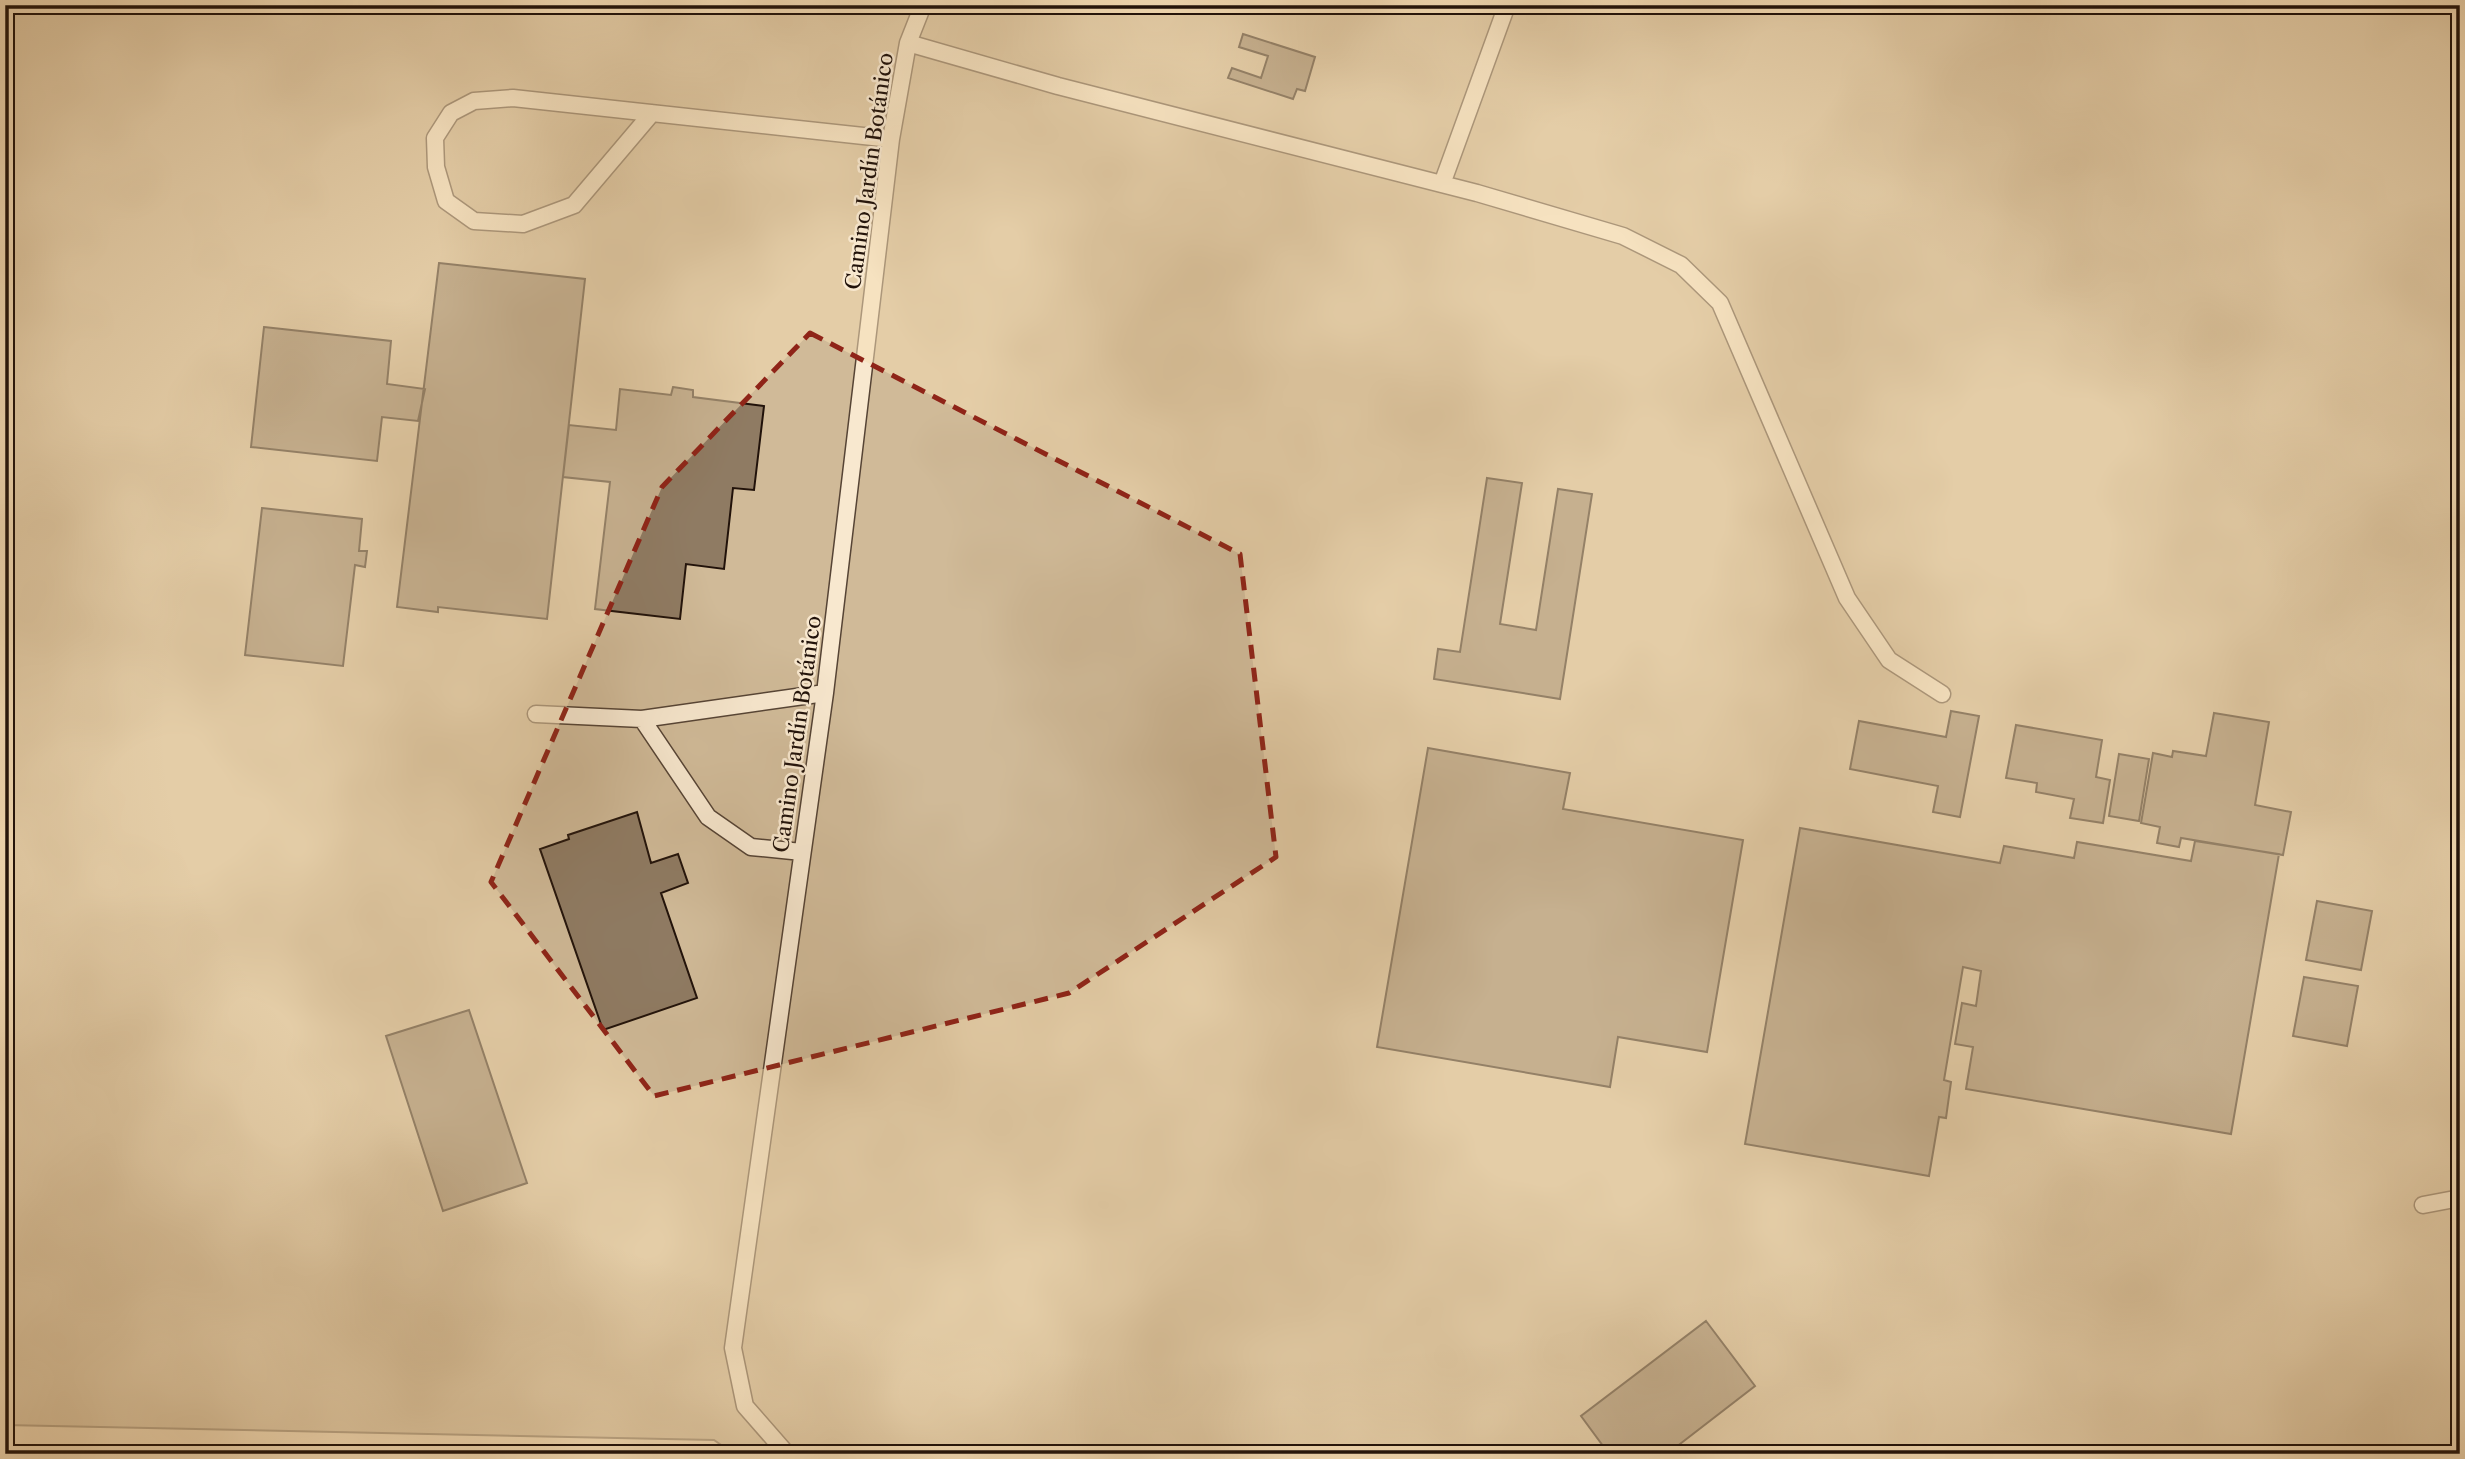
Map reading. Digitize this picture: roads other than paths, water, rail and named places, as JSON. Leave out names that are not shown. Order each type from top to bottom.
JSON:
[{"type":"lane","name":"Camino Jardín Botánico","points":[[787,1454],[745,1406],[733,1348],[825,693],[891,139],[908,43],[923,5]]},
{"type":"lane","points":[[1442,184],[1507,5]]},
{"type":"lane","points":[[908,43],[1058,86],[1442,184],[1623,236],[1681,265],[1720,303],[1847,597],[1889,660],[1942,694]]},
{"type":"lane","points":[[652,113],[574,205],[523,224],[474,221],[446,201],[436,167],[435,138],[451,113],[474,101],[513,98],[652,113],[891,139]]},
{"type":"lane","points":[[536,714],[642,719],[825,693]]},
{"type":"lane","points":[[642,719],[708,817],[751,847],[802,852]]},
{"type":"lane","points":[[2423,1205],[2460,1198]]}]
